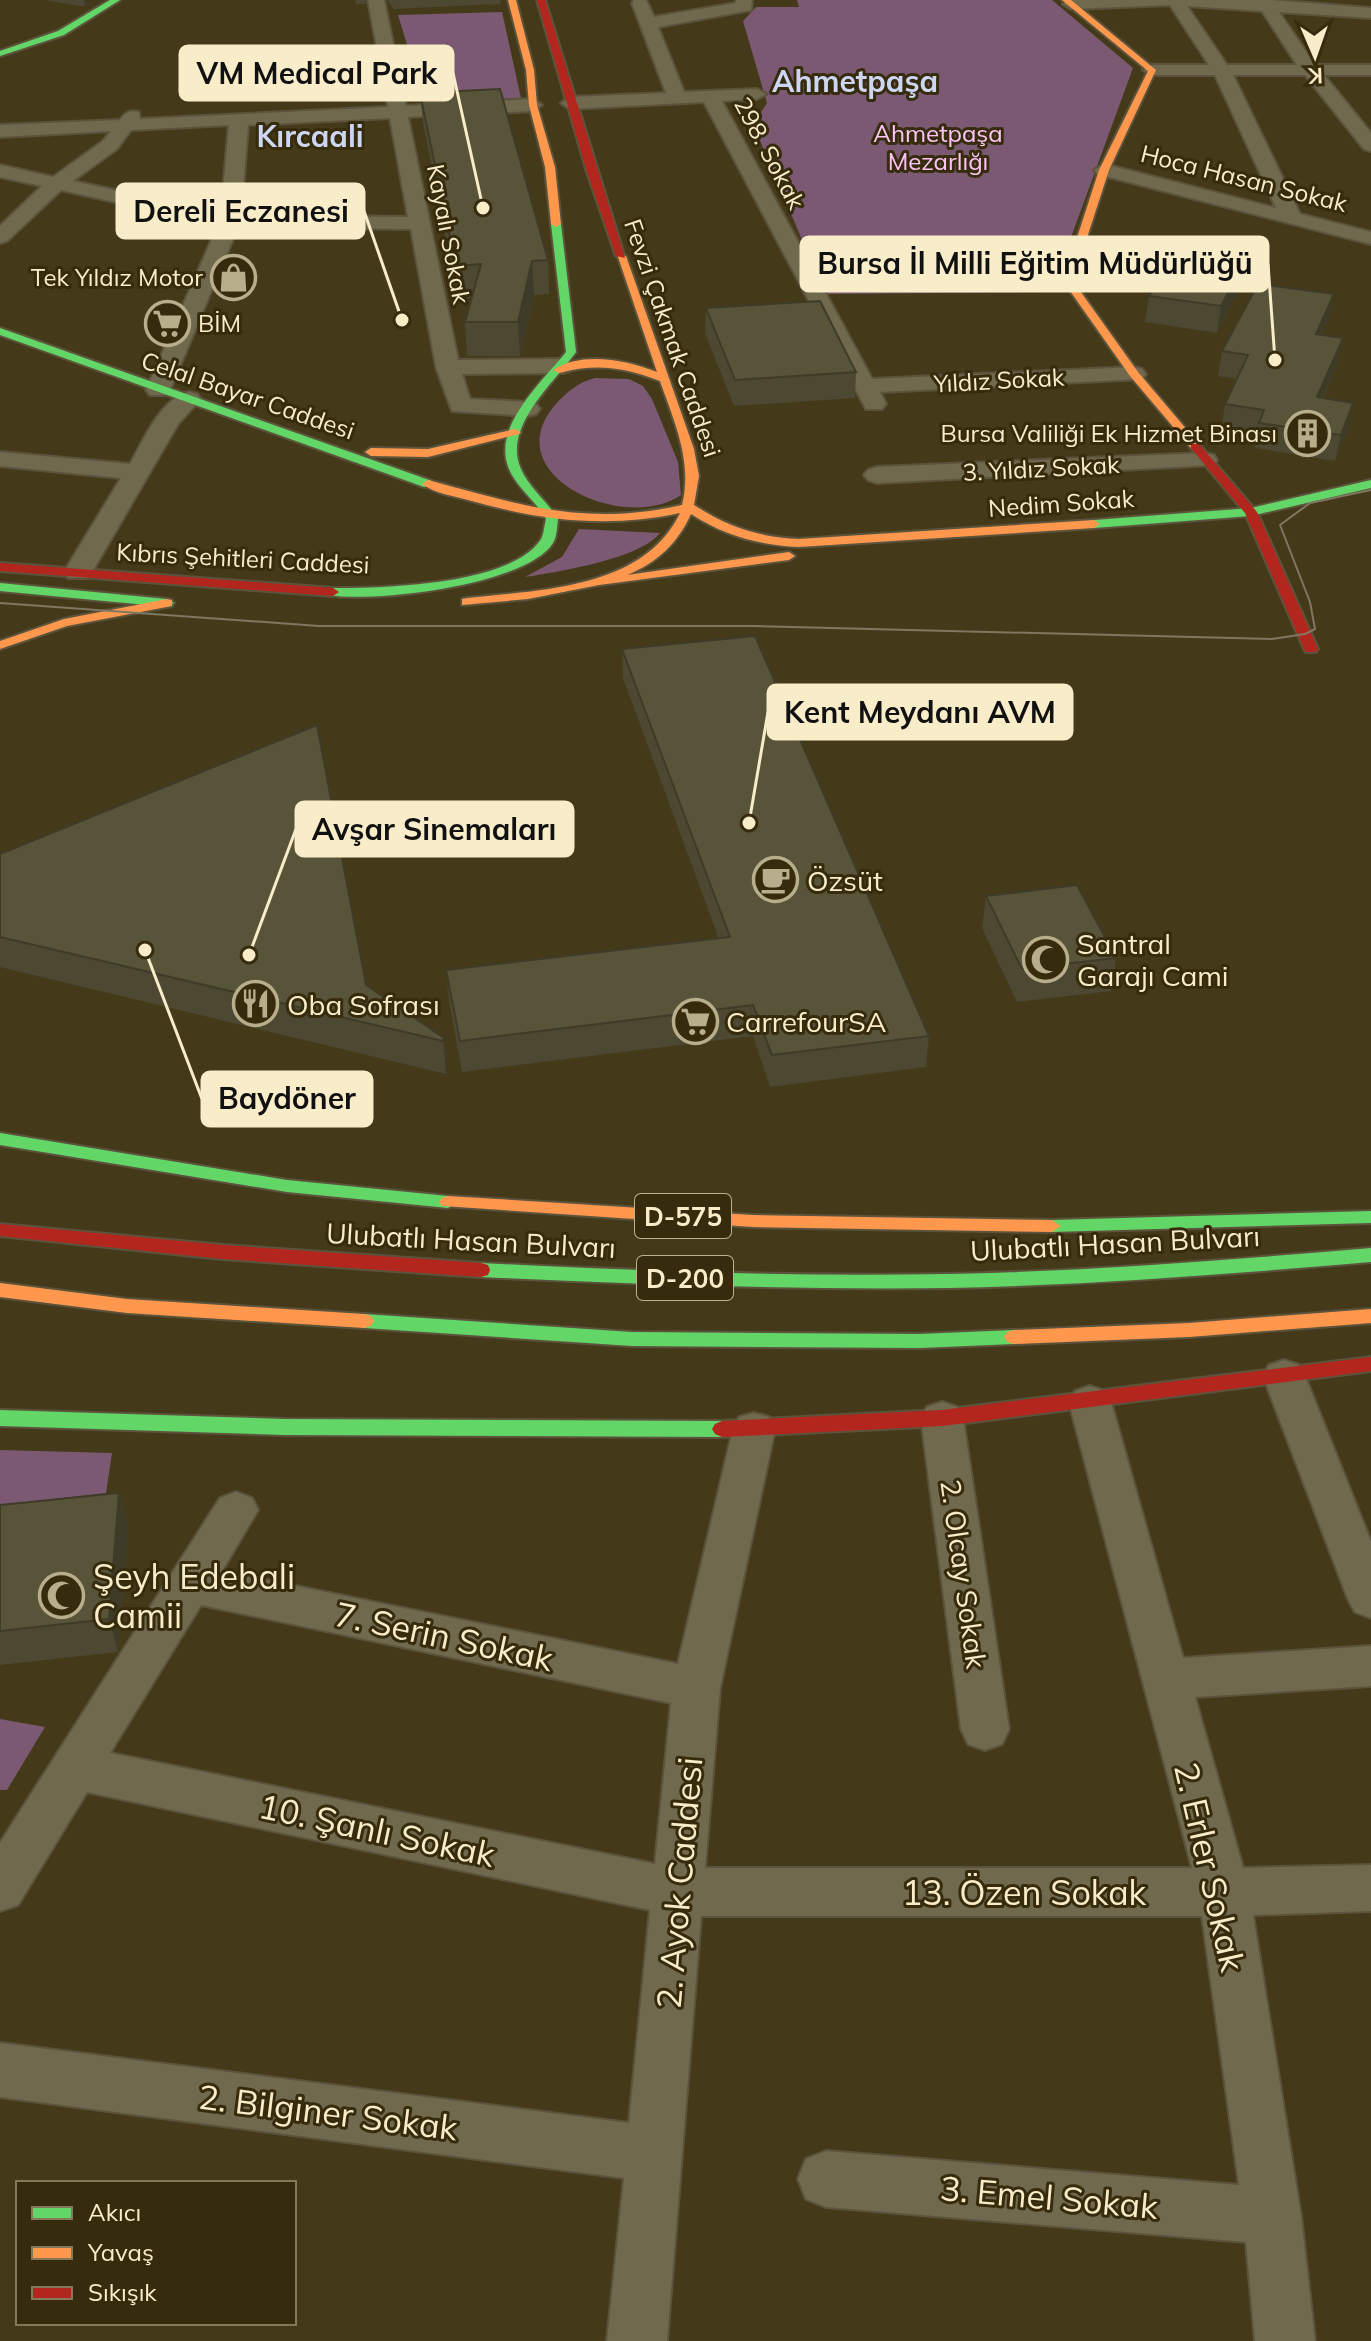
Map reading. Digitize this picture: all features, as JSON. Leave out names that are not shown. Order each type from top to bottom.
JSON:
[{"type":"main road","points":[[0,54],[21,49],[97,15],[116,0]]},
{"type":"main road","points":[[512,0],[530,70],[533,105],[550,167],[571,352],[521,420],[512,462],[552,518],[616,521],[648,518],[689,507],[724,531],[769,542],[873,540]]},
{"type":"main road","name":"Fevzi Çakmak Caddesi","points":[[541,0],[570,103],[691,458],[695,479],[689,507]]},
{"type":"main road","points":[[1068,2],[1152,70],[1104,170],[1068,281],[1134,374],[1251,512],[1311,649]]},
{"type":"main road","name":"Celal Bayar Caddesi","points":[[0,331],[306,441],[481,500],[552,518]]},
{"type":"main road","points":[[560,368],[614,364],[631,366],[662,378]]},
{"type":"main road","points":[[306,441],[365,452],[428,453],[521,420]]},
{"type":"main road","name":"Nedim Sokak","points":[[873,540],[1251,512],[1371,484]]},
{"type":"main road","points":[[603,582],[640,565],[673,542],[689,507]]},
{"type":"main road","name":"Kıbrıs Şehitleri Caddesi","points":[[0,567],[359,592],[437,585],[508,570],[534,555],[552,535],[552,518]]},
{"type":"main road","points":[[445,604],[701,570],[873,540]]},
{"type":"main road","points":[[0,587],[174,603],[94,616],[0,645]]},
{"type":"main road","points":[[313,609],[371,610]]},
{"type":"main road","name":"D-575","points":[[0,1139],[171,1170],[381,1197],[673,1216],[1029,1229],[1371,1217]]},
{"type":"main road","name":"Ulubatlı Hasan Bulvarı","points":[[0,1230],[192,1252],[634,1277],[898,1281],[1161,1273],[1371,1255]]},
{"type":"main road","name":"D-200","points":[[0,1290],[127,1306],[632,1339],[920,1341],[1189,1330],[1371,1316]]},
{"type":"main road","points":[[0,1418],[285,1427],[754,1429],[942,1418],[1090,1402],[1371,1364]]},
{"type":"street","name":"Kayalı Sokak","points":[[376,0],[448,367],[460,406],[521,420]]},
{"type":"street","points":[[639,0],[677,97]]},
{"type":"street","points":[[1175,0],[1221,69],[1290,215]]},
{"type":"street","points":[[1068,2],[1264,2],[1371,13]]},
{"type":"street","points":[[1264,2],[1309,69],[1371,145]]},
{"type":"street","points":[[649,23],[745,3]]},
{"type":"street","points":[[0,43],[21,49]]},
{"type":"street","points":[[1357,49],[1370,70]]},
{"type":"street","points":[[1152,70],[1370,70]]},
{"type":"street","name":"298. Sokak","points":[[570,103],[757,94]]},
{"type":"street","name":"298. Sokak","points":[[710,96],[869,395]]},
{"type":"street","points":[[0,131],[133,116],[239,120],[533,105]]},
{"type":"street","points":[[0,237],[56,184],[110,145],[133,116]]},
{"type":"street","points":[[158,390],[230,221],[239,120]]},
{"type":"street","name":"Hoca Hasan Sokak","points":[[1104,170],[1371,238]]},
{"type":"street","points":[[0,171],[230,221],[420,223]]},
{"type":"street","points":[[448,367],[560,368]]},
{"type":"street","name":"Yıldız Sokak","points":[[869,395],[1134,374]]},
{"type":"street","points":[[78,572],[168,420],[189,399]]},
{"type":"street","points":[[0,459],[137,472]]},
{"type":"street","name":"3. Yıldız Sokak","points":[[877,475],[1205,460]]},
{"type":"street","points":[[1284,1376],[1371,1599]]},
{"type":"street","name":"2. Erler Sokak","points":[[1090,1402],[1224,1892],[1272,2216],[1285,2341]]},
{"type":"street","name":"2. Olcay Sokak","points":[[942,1418],[985,1729]]},
{"type":"street","name":"2. Ayok Caddesi","points":[[637,2341],[696,1688],[754,1429]]},
{"type":"street","points":[[0,1888],[236,1510]]},
{"type":"street","name":"7. Serin Sokak","points":[[192,1584],[696,1688]]},
{"type":"street","points":[[1164,1679],[1371,1666]]},
{"type":"street","name":"10. Şanlı Sokak","points":[[76,1768],[677,1892]]},
{"type":"street","name":"13. Özen Sokak","points":[[677,1892],[1224,1892],[1371,1888]]},
{"type":"street","name":"2. Bilginer Sokak","points":[[0,2070],[656,2154]]},
{"type":"street","name":"3. Emel Sokak","points":[[826,2179],[1272,2216]]},
{"type":"green space","name":"Ahmetpaşa Mezarlığı","points":[[797,0],[1052,0],[1133,68],[1051,292],[825,294],[753,124],[767,103],[743,21],[756,7],[799,7]]},
{"type":"green space","points":[[502,12],[521,98],[425,103],[398,15]]},
{"type":"green space","points":[[595,378],[629,379],[643,386],[652,399],[678,462],[681,495],[657,505],[629,507],[600,502],[574,491],[553,475],[541,454],[541,431],[555,405],[564,396],[578,385]]},
{"type":"green space","points":[[579,529],[660,533],[650,542],[617,557],[525,577],[562,557]]},
{"type":"green space","points":[[0,1450],[112,1453],[106,1493],[0,1505]]},
{"type":"green space","points":[[0,1719],[45,1727],[7,1790],[0,1790]]},
{"type":"building","points":[[500,89],[548,260],[532,261],[518,322],[465,322],[481,264],[456,266],[420,93]]},
{"type":"building","points":[[1182,237],[1252,247],[1221,306],[1149,296]]},
{"type":"building","points":[[1258,284],[1334,294],[1316,334],[1343,338],[1317,397],[1353,403],[1341,435],[1259,423],[1264,410],[1225,404],[1248,355],[1222,351]]},
{"type":"building","points":[[820,301],[856,372],[735,380],[706,308]]},
{"type":"building","points":[[755,636],[929,1036],[772,1055],[753,1005],[460,1041],[446,970],[730,937],[622,649]]},
{"type":"building","points":[[317,725],[366,985],[444,1038],[443,1041],[0,937],[0,854]]},
{"type":"building","points":[[1077,885],[1116,958],[1022,969],[986,896]]},
{"type":"building","name":"Şeyh Edebali Camii","points":[[119,1493],[109,1619],[0,1631],[0,1505]]},
{"type":"tram line","points":[[0,603],[319,626],[752,626],[1272,639],[1305,634],[1315,629],[1310,602],[1280,525],[1310,503],[1371,490]]},
{"type":"traffic: fast","points":[[0,54],[61,33],[116,0]]},
{"type":"traffic: fast","points":[[333,592],[387,591],[463,581],[499,572],[528,559],[548,542],[552,519],[519,476],[511,454],[512,438],[519,422],[539,391],[571,352],[556,224]]},
{"type":"traffic: fast","points":[[0,331],[428,484]]},
{"type":"traffic: fast","points":[[1094,524],[1251,512],[1371,484]]},
{"type":"traffic: fast","points":[[0,587],[167,603]]},
{"type":"traffic: fast","points":[[0,1139],[287,1186],[448,1202]]},
{"type":"traffic: fast","points":[[1052,1226],[1371,1217]]},
{"type":"traffic: fast","points":[[481,1270],[748,1280],[948,1281],[1148,1272],[1371,1255]]},
{"type":"traffic: fast","points":[[364,1321],[632,1339],[920,1341],[1014,1337]]},
{"type":"traffic: fast","points":[[0,1418],[285,1427],[722,1429]]},
{"type":"traffic: slow","points":[[512,0],[530,70],[533,105],[550,167],[556,224]]},
{"type":"traffic: slow","points":[[1066,0],[1152,70],[1104,170],[1068,281],[1134,374],[1195,446]]},
{"type":"traffic: slow","points":[[467,602],[569,588],[628,570],[663,548],[685,515],[693,476],[689,449],[621,256]]},
{"type":"traffic: slow","points":[[559,370],[585,364],[611,363],[637,368],[662,378]]},
{"type":"traffic: slow","points":[[371,452],[428,453],[515,432]]},
{"type":"traffic: slow","points":[[428,484],[525,511],[590,519],[655,515],[689,507],[741,535],[782,542],[1094,524]]},
{"type":"traffic: slow","points":[[603,582],[789,556]]},
{"type":"traffic: slow","points":[[0,645],[64,623],[167,603]]},
{"type":"traffic: slow","points":[[448,1202],[753,1221],[1052,1226]]},
{"type":"traffic: slow","points":[[0,1290],[127,1306],[364,1321]]},
{"type":"traffic: slow","points":[[1014,1337],[1189,1330],[1371,1316]]},
{"type":"traffic: jam","points":[[541,0],[592,172],[621,256]]},
{"type":"traffic: jam","points":[[1195,446],[1251,512],[1311,649]]},
{"type":"traffic: jam","points":[[0,567],[333,592]]},
{"type":"traffic: jam","points":[[0,1230],[223,1252],[481,1270]]},
{"type":"traffic: jam","points":[[722,1429],[942,1418],[1371,1364]]},
{"type":"place","name":"VM Medical Park","points":[[483,208]]},
{"type":"place","name":"Tek Yıldız Motor","points":[[234,277]]},
{"type":"place","name":"Dereli Eczanesi","points":[[402,320]]},
{"type":"place","name":"BİM","points":[[167,323]]},
{"type":"place","name":"Bursa İl Milli Eğitim Müdürlüğü","points":[[1275,360]]},
{"type":"place","name":"Bursa Valiliği Ek Hizmet Binası","points":[[1308,433]]},
{"type":"place","name":"Kent Meydanı AVM","points":[[749,823]]},
{"type":"place","name":"Özsüt","points":[[776,880]]},
{"type":"place","name":"Baydöner","points":[[145,950]]},
{"type":"place","name":"Avşar Sinemaları","points":[[249,955]]},
{"type":"place","name":"Santral Garajı Cami","points":[[1046,959]]},
{"type":"place","name":"Oba Sofrası","points":[[256,1004]]},
{"type":"place","name":"CarrefourSA","points":[[695,1021]]},
{"type":"place","name":"Şeyh Edebali Camii","points":[[62,1596]]},
{"type":"district","name":"Ahmetpaşa","points":[[855,81]]},
{"type":"district","name":"Kırcaali","points":[[310,136]]}]
